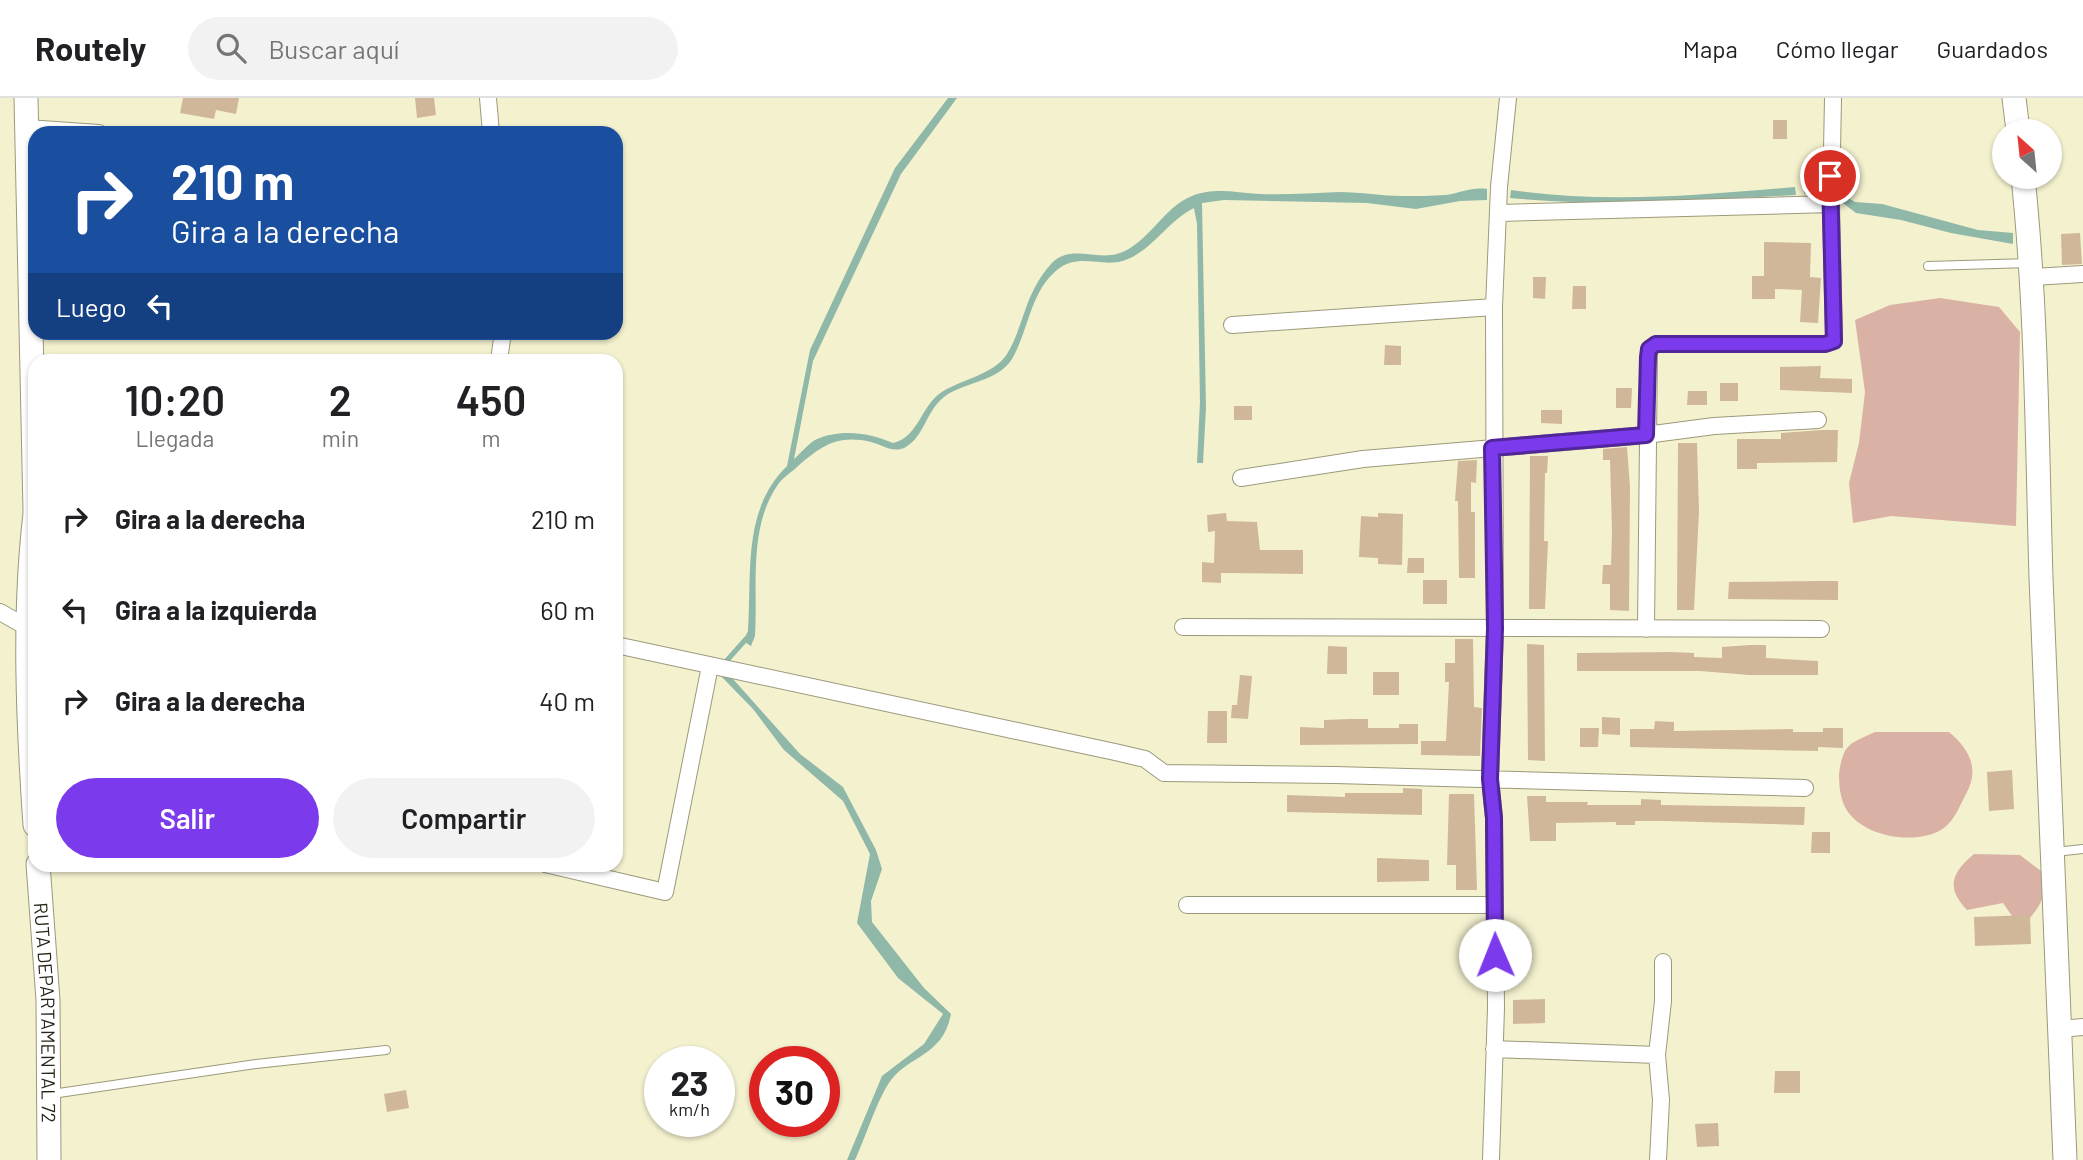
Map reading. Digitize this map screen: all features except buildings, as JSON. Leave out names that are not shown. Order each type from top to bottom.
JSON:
[{"type":"main road","points":[[26,98],[28,176]]},
{"type":"main road","points":[[2014,98],[2017,119]]},
{"type":"main road","points":[[2024,189],[2031,262],[2065,1160]]},
{"type":"main road","name":"RUTA DEPARTAMENTAL 72","points":[[39,872],[48,1000],[49,1160]]},
{"type":"street","points":[[488,98],[490,126]]},
{"type":"street","points":[[1490,1160],[1494,1049],[1494,818],[1490,779],[1495,628],[1492,448],[1494,307],[1508,98]]},
{"type":"street","points":[[1646,629],[1649,349],[1656,344],[1825,344],[1834,341],[1830,176],[1833,98]]},
{"type":"street","points":[[1500,200],[1831,198]]},
{"type":"street","points":[[2031,262],[2083,274]]},
{"type":"street","points":[[1232,325],[1494,307]]},
{"type":"street","points":[[1241,478],[1363,459],[1646,435],[1714,426],[1818,420]]},
{"type":"street","points":[[0,612],[28,628]]},
{"type":"street","points":[[1183,627],[1821,629]]},
{"type":"street","points":[[623,647],[1125,754],[1145,759],[1164,773],[1805,788]]},
{"type":"street","points":[[580,872],[666,892],[717,667]]},
{"type":"street","points":[[1187,905],[1493,905]]},
{"type":"street","points":[[1658,1160],[1661,1100],[1657,1055],[1663,1000],[1663,962]]},
{"type":"street","points":[[2060,1028],[2083,1027]]},
{"type":"street","points":[[1494,1049],[1657,1055]]},
{"type":"lane","points":[[1928,266],[2031,262]]},
{"type":"lane","points":[[2052,852],[2083,849]]},
{"type":"lane","points":[[49,1094],[256,1064],[386,1050]]},
{"type":"shaded area","points":[[948,98],[957,98],[901,174],[813,361],[794,459],[815,440],[834,434],[865,434],[893,443],[901,440],[913,429],[939,394],[985,372],[1001,361],[1013,343],[1035,286],[1058,258],[1074,254],[1117,254],[1128,249],[1138,243],[1172,209],[1192,196],[1217,191],[1430,196],[1487,189],[1487,200],[1460,201],[1416,209],[1367,203],[1224,200],[1202,203],[1206,408],[1203,463],[1197,463],[1200,402],[1197,224],[1194,208],[1177,219],[1146,248],[1128,259],[1110,263],[1074,262],[1057,270],[1035,300],[1018,348],[1006,367],[944,397],[933,409],[917,436],[906,447],[892,449],[859,440],[838,441],[821,448],[779,483],[768,503],[758,540],[755,636],[751,646],[743,641],[748,631],[750,565],[756,522],[762,502],[787,466],[810,350],[895,168]]},
{"type":"shaded area","points":[[1823,182],[1838,185],[1845,196],[1855,202],[1882,204],[1978,230],[2013,233],[2013,244],[1856,213],[1827,191],[1804,194],[1804,185]]},
{"type":"shaded area","points":[[1795,187],[1796,195],[1688,201],[1581,202],[1510,198],[1511,190],[1582,197],[1618,197]]},
{"type":"shaded area","points":[[1940,298],[1999,307],[2020,332],[2016,526],[1891,516],[1853,523],[1849,483],[1859,443],[1865,392],[1855,320],[1890,305]]},
{"type":"shaded area","points":[[725,670],[800,754],[843,787],[876,850],[882,869],[871,901],[872,922],[924,988],[951,1014],[947,1028],[934,1047],[899,1072],[886,1087],[855,1160],[847,1160],[882,1076],[924,1044],[943,1014],[898,978],[857,923],[870,854],[843,801],[784,750],[753,709],[717,672]]},
{"type":"shaded area","points":[[1875,732],[1949,732],[1962,745],[1972,766],[1971,783],[1948,825],[1933,834],[1904,838],[1875,831],[1851,816],[1841,794],[1839,774],[1842,760],[1849,745]]},
{"type":"shaded area","points":[[1974,854],[2020,855],[2041,871],[2042,897],[2029,919],[2012,916],[2003,903],[1967,910],[1960,902],[1954,888],[1956,874]]},
{"type":"waterway","points":[[722,666],[746,639]]},
{"type":"route","points":[[1495,955],[1494,818],[1490,779],[1495,628],[1492,448],[1646,435],[1648,357],[1649,349],[1656,344],[1825,344],[1834,341],[1836,334],[1830,176]]}]
